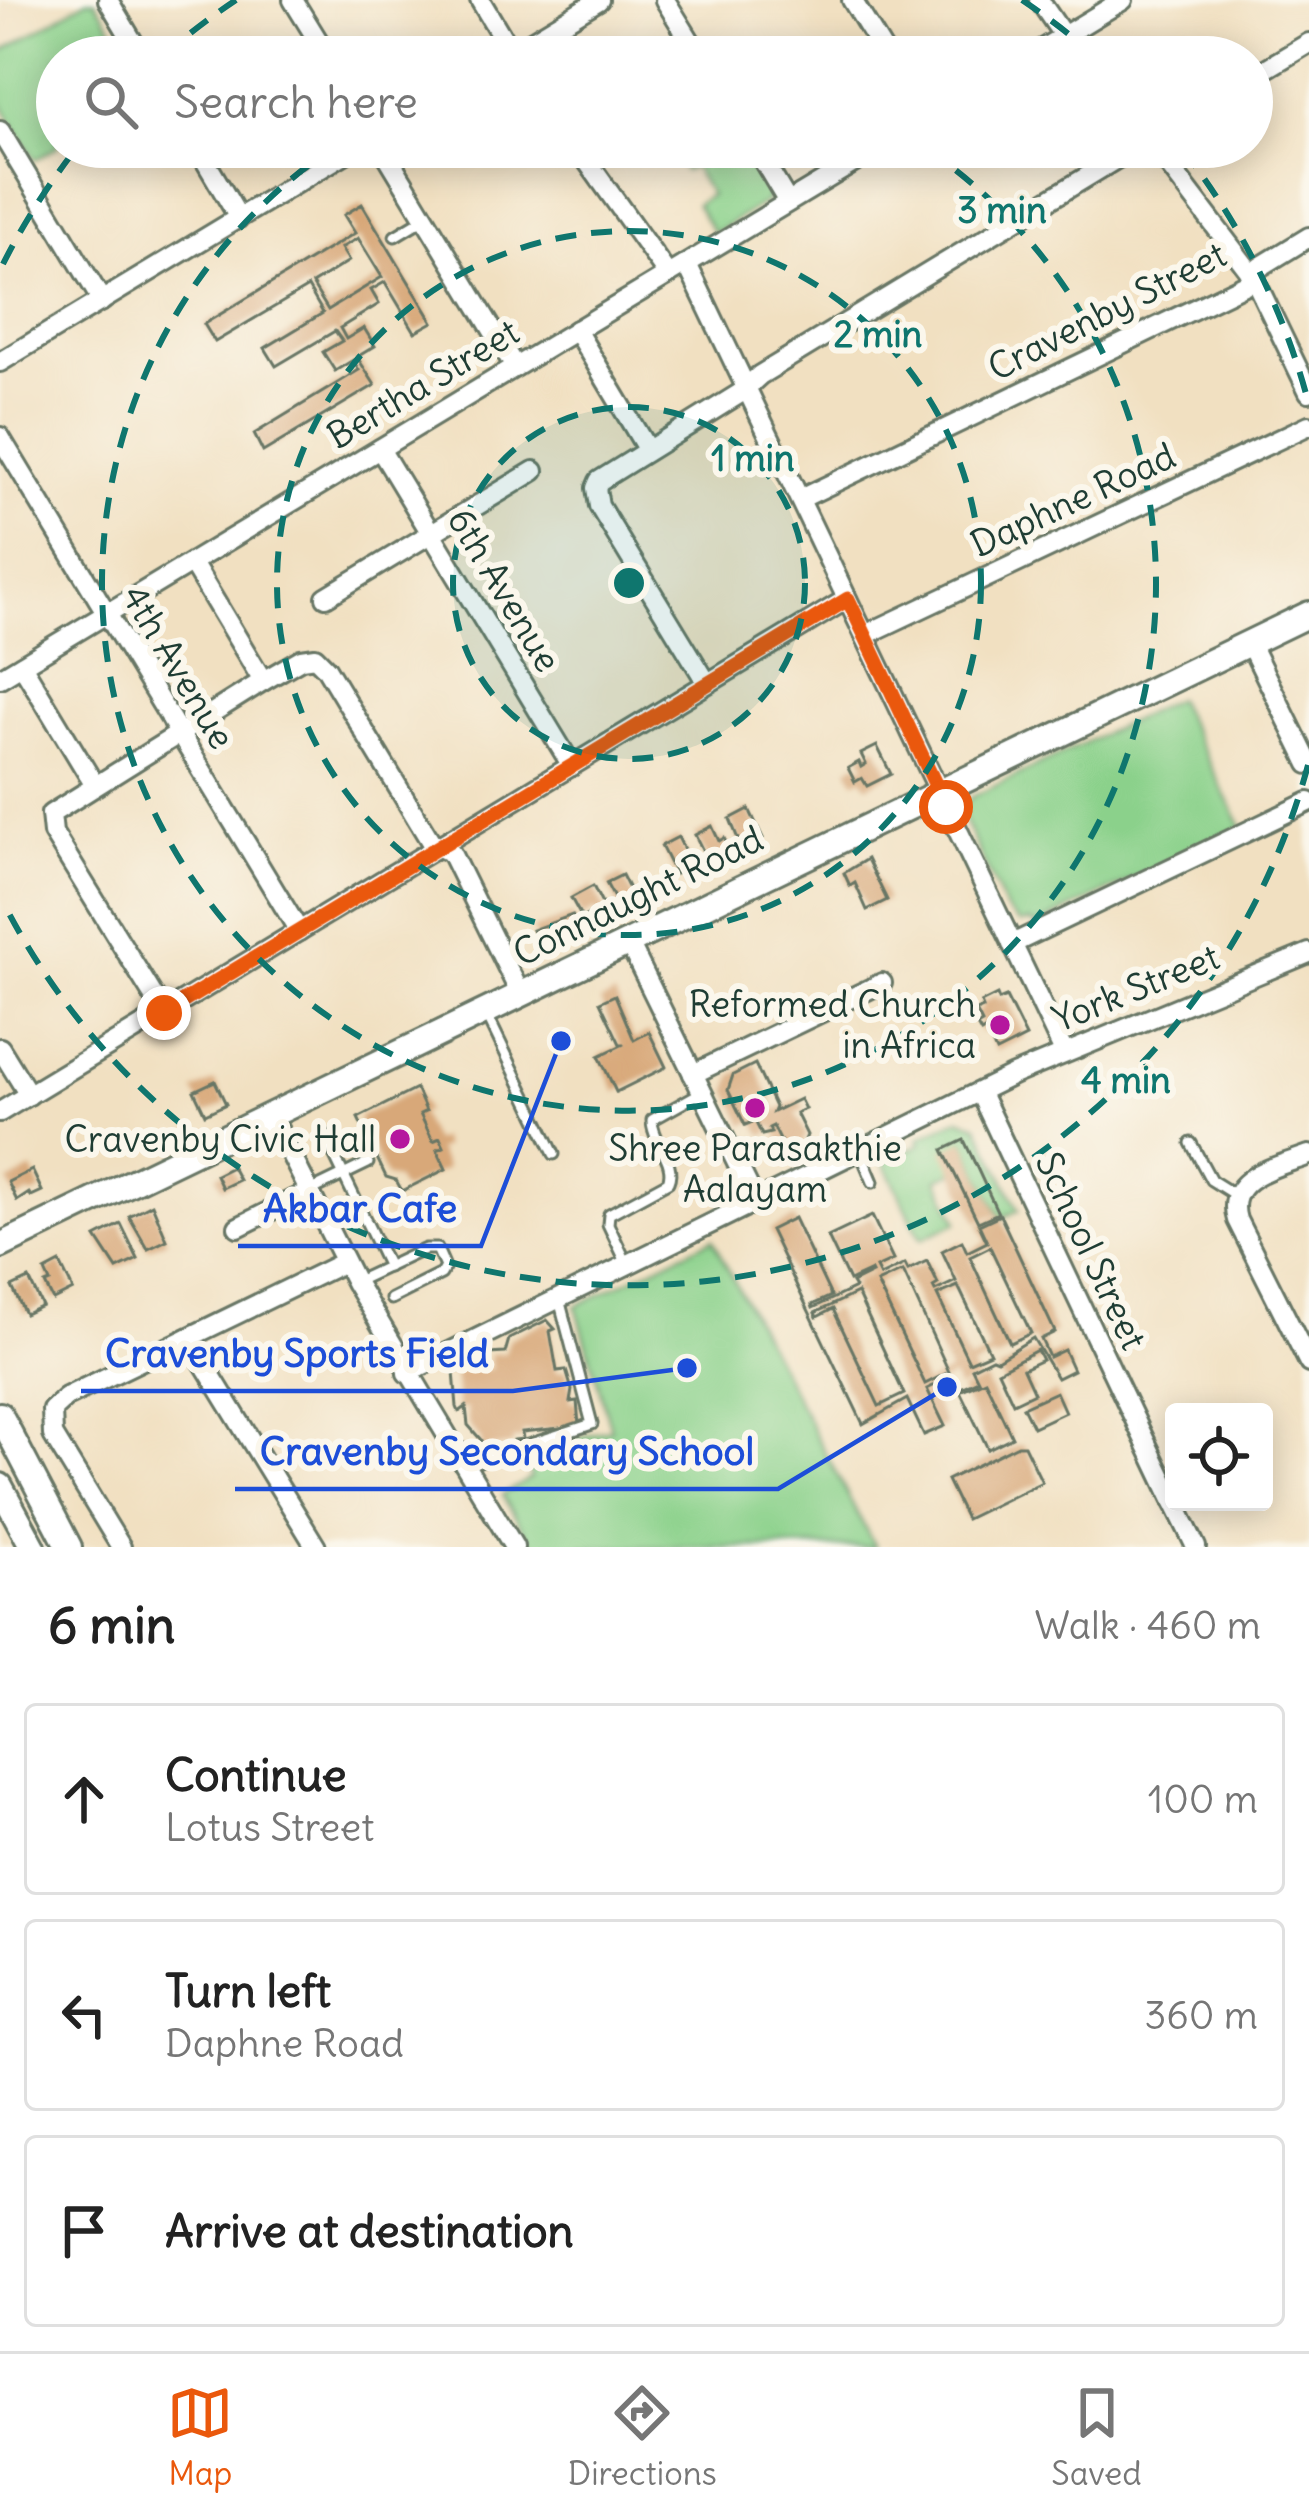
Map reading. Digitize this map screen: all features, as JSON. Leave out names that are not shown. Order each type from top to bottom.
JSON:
[{"type":"street","points":[[108,0],[129,36]]},
{"type":"street","points":[[293,0],[315,36]]},
{"type":"street","points":[[480,0],[499,36]]},
{"type":"street","points":[[542,36],[599,0]]},
{"type":"street","points":[[665,0],[687,36]]},
{"type":"street","points":[[852,0],[873,36]]},
{"type":"street","points":[[1039,0],[1061,36]]},
{"type":"street","points":[[1065,36],[1123,0]]},
{"type":"street","points":[[1273,64],[1309,43]]},
{"type":"street","points":[[0,131],[102,301]]},
{"type":"street","points":[[209,168],[239,218]]},
{"type":"street","points":[[0,362],[321,168]]},
{"type":"street","points":[[395,168],[515,367]]},
{"type":"street","points":[[592,168],[668,275]]},
{"type":"street","points":[[767,168],[788,202]]},
{"type":"street","name":"Bertha Street","points":[[0,679],[845,168]]},
{"type":"street","points":[[707,683],[599,506],[596,488],[605,476],[1102,168]]},
{"type":"street","points":[[1171,168],[1253,276],[1309,392]]},
{"type":"street","name":"Cravenby Street","points":[[800,499],[1246,284],[1260,266],[1309,237]]},
{"type":"street","points":[[687,264],[1064,1052]]},
{"type":"street","points":[[575,330],[647,449]]},
{"type":"street","name":"Daphne Road","points":[[865,635],[1309,425]]},
{"type":"street","name":"4th Avenue","points":[[0,437],[299,931]]},
{"type":"street","name":"6th Avenue","points":[[380,449],[572,766]]},
{"type":"street","points":[[326,597],[534,471]]},
{"type":"street","points":[[192,562],[263,681]]},
{"type":"street","points":[[0,1112],[848,599]]},
{"type":"street","name":"Connaught Road","points":[[0,1246],[1309,614]]},
{"type":"street","points":[[1249,642],[1309,764]]},
{"type":"street","points":[[164,1013],[53,833],[49,818],[94,784],[263,681],[301,659],[315,657],[431,842],[451,853],[520,993]]},
{"type":"street","points":[[22,665],[94,784]]},
{"type":"street","points":[[1012,944],[1309,802]]},
{"type":"street","points":[[628,940],[756,1202]]},
{"type":"street","name":"York Street","points":[[407,1373],[1064,1052],[1309,953]]},
{"type":"street","points":[[698,1083],[882,983]]},
{"type":"street","points":[[0,1048],[29,1094]]},
{"type":"street","name":"School Street","points":[[980,1093],[1165,1483]]},
{"type":"street","points":[[272,1114],[344,1262],[514,1547]]},
{"type":"street","points":[[1306,1352],[1237,1220],[1235,1195],[1253,1178],[1309,1155]]},
{"type":"street","points":[[238,1227],[308,1192]]},
{"type":"street","points":[[121,1547],[53,1435],[50,1415],[66,1397],[344,1262]]},
{"type":"street","points":[[188,1338],[316,1547]]},
{"type":"street","points":[[0,1415],[69,1547]]},
{"type":"street","points":[[0,1486],[33,1547]]},
{"type":"street","name":"School Street","points":[[1178,1511],[1196,1547]]},
{"type":"lane","points":[[394,236],[425,218]]},
{"type":"lane","points":[[485,1010],[554,1154]]},
{"type":"lane","points":[[628,1266],[608,1224],[609,1214],[668,1182],[671,1168],[652,1130],[652,1120],[698,1083]]},
{"type":"lane","points":[[322,1132],[388,1267]]},
{"type":"lane","points":[[1192,1143],[1211,1180],[1235,1195]]},
{"type":"lane","points":[[860,1151],[873,1182]]},
{"type":"lane","points":[[308,1192],[368,1163]]},
{"type":"lane","points":[[356,1282],[431,1247],[439,1252],[445,1267],[441,1274],[391,1299]]},
{"type":"lane","points":[[464,1466],[592,1424],[559,1299]]},
{"type":"green space","points":[[87,0],[95,0],[117,36],[36,36],[35,160],[0,102],[0,53]]},
{"type":"green space","points":[[694,168],[756,168],[770,191],[767,201],[714,233],[696,204],[710,195]]},
{"type":"green space","points":[[1176,699],[1242,827],[1035,926],[1019,923],[1006,910],[964,820],[964,805]]},
{"type":"green space","points":[[960,1118],[978,1125],[1019,1210],[1001,1218],[964,1141],[954,1172],[938,1179],[958,1222],[921,1239],[884,1162]]},
{"type":"green space","points":[[712,1239],[875,1547],[534,1547],[502,1495],[531,1478],[524,1453],[611,1429],[576,1306]]},
{"type":"building","points":[[362,204],[433,322],[415,332],[385,282],[371,290],[379,304],[340,328],[346,339],[364,328],[375,346],[357,357],[375,385],[263,452],[254,434],[359,370],[353,360],[335,371],[323,352],[342,341],[335,331],[276,366],[265,348],[323,313],[308,287],[215,342],[204,324],[355,233],[344,215]],"holes":[[[358,238],[382,277],[328,310],[312,284],[349,261],[341,248]]]},
{"type":"building","points":[[877,746],[891,774],[867,786],[862,778],[855,782],[848,768],[866,764],[861,754]]},
{"type":"building","points":[[749,809],[763,838],[742,849],[730,819]]},
{"type":"building","points":[[712,826],[733,856],[711,867],[695,835]]},
{"type":"building","points":[[678,837],[692,866],[675,874],[661,846]]},
{"type":"building","points":[[867,859],[887,900],[867,910],[855,883],[850,886],[844,873]]},
{"type":"building","points":[[622,875],[638,907],[623,915],[606,883]]},
{"type":"building","points":[[593,886],[607,914],[600,918],[596,910],[582,918],[571,898]]},
{"type":"building","points":[[572,915],[580,930],[541,949],[532,930]]},
{"type":"building","points":[[615,995],[634,1040],[649,1032],[666,1067],[616,1092],[599,1056],[624,1044],[600,1002]]},
{"type":"building","name":"Reformed Church in Africa","points":[[997,995],[999,1000],[1006,997],[1026,1037],[996,1052],[986,1030],[981,1033],[977,1026],[982,1023],[976,1011]]},
{"type":"building","name":"Shree Parasakthie Aalayam","points":[[755,1064],[775,1107],[773,1112],[800,1099],[805,1109],[796,1113],[807,1135],[802,1147],[783,1146],[773,1126],[771,1133],[762,1135],[755,1121],[745,1125],[728,1090],[733,1075]]},
{"type":"building","points":[[215,1081],[226,1104],[205,1114],[194,1091]]},
{"type":"building","name":"Cravenby Civic Hall","points":[[416,1089],[426,1111],[420,1114],[433,1141],[440,1138],[444,1147],[437,1150],[446,1169],[402,1191],[396,1180],[386,1177],[358,1118]]},
{"type":"building","points":[[964,1140],[998,1213],[978,1222],[943,1150]]},
{"type":"building","points":[[232,1167],[239,1180],[222,1188],[216,1175]]},
{"type":"building","points":[[32,1170],[42,1191],[17,1201],[8,1182]]},
{"type":"building","points":[[152,1204],[167,1240],[148,1249],[129,1216]]},
{"type":"building","points":[[1000,1215],[1055,1332],[1041,1339],[1049,1357],[1064,1350],[1073,1370],[1057,1378],[1033,1338],[997,1360],[972,1368],[978,1380],[958,1389],[952,1377],[927,1389],[945,1426],[924,1435],[907,1399],[863,1424],[770,1230],[794,1218],[831,1296],[813,1308],[855,1288],[852,1283],[872,1273],[849,1281],[828,1237],[872,1216],[893,1260],[876,1268],[880,1276],[905,1264],[908,1270],[927,1261],[938,1284],[935,1291],[956,1281],[942,1251],[962,1241],[967,1252],[987,1242],[979,1225]],"holes":[[[990,1247],[1031,1333],[1010,1343],[970,1257]],[[903,1271],[949,1372],[925,1384],[877,1283]],[[958,1286],[990,1353],[969,1362],[937,1295]],[[857,1293],[904,1394],[879,1406],[833,1309],[817,1317],[815,1313]]]},
{"type":"building","points":[[121,1224],[138,1259],[117,1269],[96,1237]]},
{"type":"building","points":[[60,1263],[73,1290],[53,1300],[45,1271]]},
{"type":"building","points":[[29,1279],[42,1306],[25,1314],[12,1287]]},
{"type":"building","points":[[547,1320],[555,1329],[550,1331],[557,1371],[566,1370],[570,1402],[577,1401],[579,1426],[522,1432],[523,1439],[513,1440],[513,1445],[482,1449],[481,1440],[468,1425],[466,1407],[459,1412],[457,1407],[454,1372],[491,1369],[489,1354],[505,1353],[509,1339]]},
{"type":"building","points":[[1037,1350],[1042,1360],[1023,1369],[1034,1393],[1013,1403],[998,1371]]},
{"type":"building","points":[[985,1380],[1012,1437],[988,1449],[960,1391]]},
{"type":"building","points":[[1056,1392],[1065,1412],[1033,1427],[1023,1407]]},
{"type":"building","points":[[1024,1445],[1042,1482],[966,1519],[947,1480]]},
{"type":"place","name":"Reformed Church in Africa","points":[[1000,1025]]},
{"type":"place","name":"Akbar Cafe","points":[[561,1041]]},
{"type":"place","name":"Shree Parasakthie Aalayam","points":[[755,1108]]},
{"type":"place","name":"Cravenby Civic Hall","points":[[400,1139]]},
{"type":"place","name":"Cravenby Sports Field","points":[[687,1368]]},
{"type":"place","name":"Cravenby Secondary School","points":[[947,1387]]},
{"type":"route","points":[[164,1013],[848,599],[946,807]]}]
